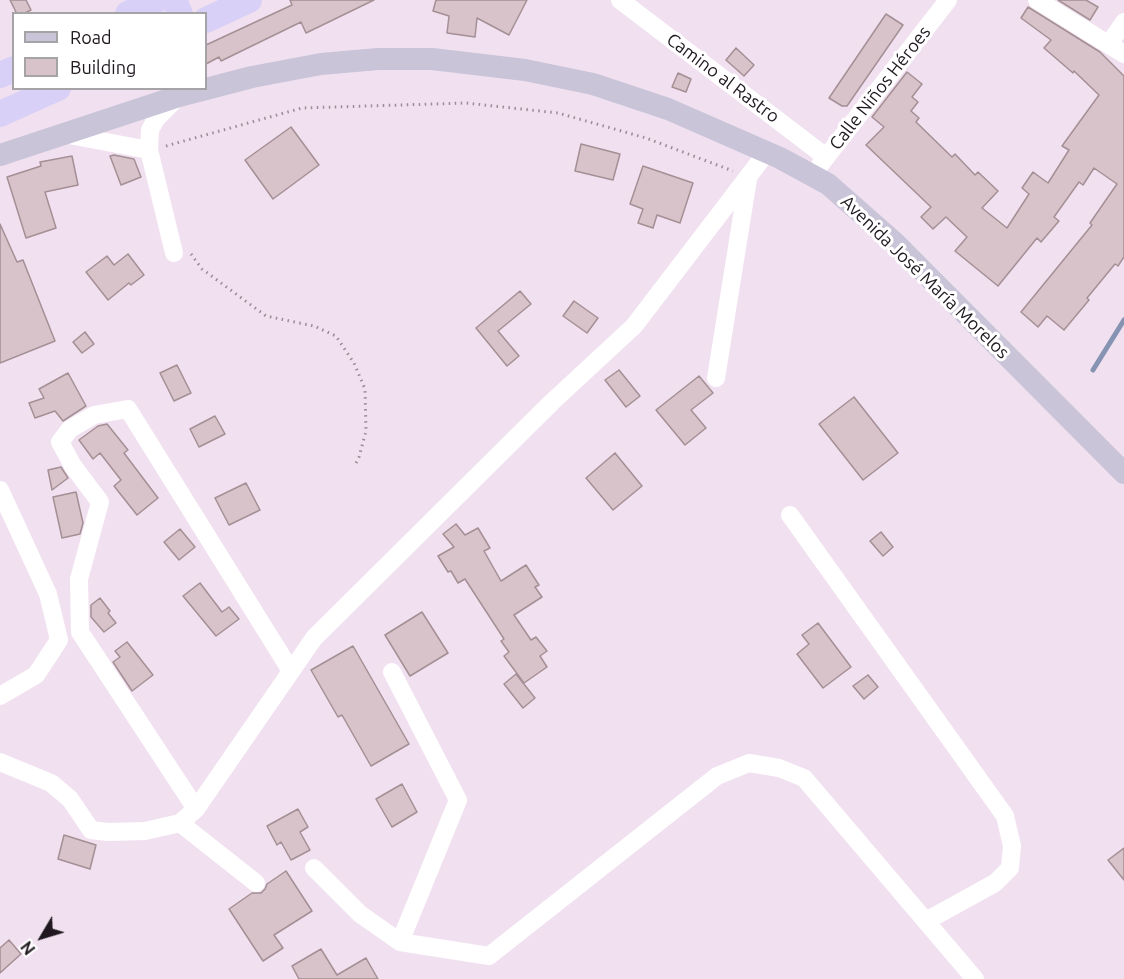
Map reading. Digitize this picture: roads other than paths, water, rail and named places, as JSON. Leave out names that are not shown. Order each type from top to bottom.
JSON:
[{"type":"highway","points":[[132,12],[156,0]]},
{"type":"highway","points":[[207,20],[249,0]]},
{"type":"highway","points":[[0,114],[54,90]]},
{"type":"main road","name":"Avenida José María Morelos","points":[[207,89],[252,77],[321,64],[378,59],[432,58],[525,70],[593,84],[668,109],[767,152],[828,184],[895,243],[1124,473]]},
{"type":"main road","name":"Avenida José María Morelos","points":[[0,155],[202,90]]},
{"type":"street","name":"Camino al Rastro","points":[[620,0],[826,157]]},
{"type":"street","name":"Calle Niños Héroes","points":[[812,176],[948,0]]},
{"type":"street","points":[[1037,0],[1117,49],[1124,22]]},
{"type":"street","points":[[179,96],[156,119],[150,130],[149,150],[182,253]]},
{"type":"street","points":[[64,134],[149,150]]},
{"type":"street","points":[[0,762],[51,783],[70,799],[91,830],[145,831],[180,823],[196,809],[314,638],[552,402],[634,326],[767,152]]},
{"type":"street","points":[[716,378],[748,177]]},
{"type":"street","points":[[196,809],[80,632],[79,579],[100,502],[73,466],[60,442],[70,429],[94,415],[128,409],[291,671]]},
{"type":"street","points":[[0,490],[48,594],[59,640],[36,675],[0,696]]},
{"type":"street","points":[[790,515],[1005,816],[1012,846],[1010,868],[995,884],[926,921]]},
{"type":"street","points":[[392,672],[458,801],[400,942]]},
{"type":"street","points":[[314,868],[360,914],[400,942],[489,956],[717,777],[749,763],[779,768],[804,778],[975,979]]},
{"type":"street","points":[[180,823],[256,884]]},
{"type":"waterway","points":[[1093,370],[1124,320]]}]
